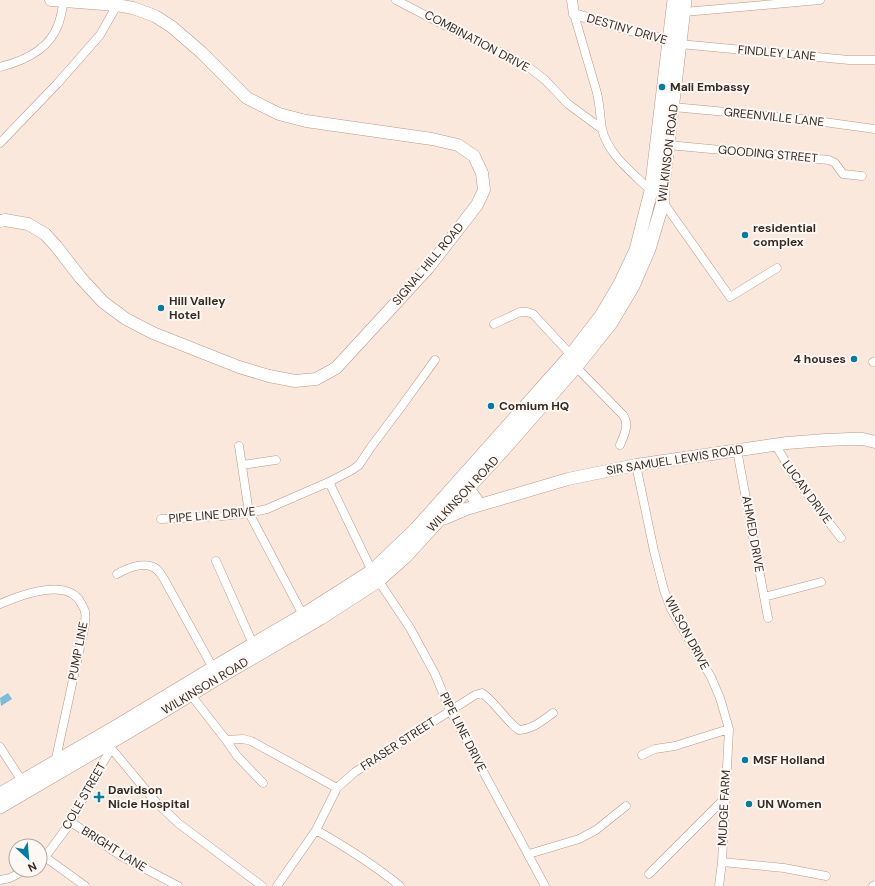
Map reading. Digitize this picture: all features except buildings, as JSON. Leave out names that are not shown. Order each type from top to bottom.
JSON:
[{"type":"main road","name":"SIGNAL HILL ROAD","points":[[0,221],[5,220],[28,224],[45,234],[80,277],[103,302],[126,319],[153,333],[239,367],[269,376],[295,381],[316,379],[336,368],[428,268],[477,205],[484,190],[482,173],[474,156],[458,145],[432,139],[306,121],[279,114],[247,98],[201,52],[172,27],[156,16],[117,2],[51,0]]},
{"type":"main road","name":"WILKINSON ROAD","points":[[0,808],[106,743],[322,618],[375,576],[416,529],[457,499],[573,361],[611,323],[633,286],[649,249],[663,202],[673,107],[674,0]]},
{"type":"main road","name":"WILKINSON ROAD","points":[[0,794],[55,762],[106,743],[213,668],[303,615],[375,576],[405,557],[440,519],[573,361],[620,284],[636,250],[651,191],[674,43],[685,6]]},
{"type":"main road","name":"SIR SAMUEL LEWIS ROAD","points":[[457,499],[479,504],[568,479],[636,465],[775,444],[831,439],[863,439],[875,442]]},
{"type":"main road","points":[[457,499],[479,504]]},
{"type":"street","name":"COMBINATION DRIVE","points":[[396,0],[531,68],[568,104],[582,116],[602,129]]},
{"type":"street","points":[[572,0],[574,14],[598,92],[602,129],[610,150],[651,191]]},
{"type":"street","points":[[685,6],[820,0]]},
{"type":"street","points":[[0,67],[33,55],[53,37],[59,25],[63,1]]},
{"type":"street","points":[[0,143],[100,35],[117,2]]},
{"type":"street","name":"DESTINY DRIVE","points":[[574,14],[674,43]]},
{"type":"street","name":"FINDLEY LANE","points":[[674,43],[849,60],[875,60]]},
{"type":"street","name":"GREENVILLE LANE","points":[[673,107],[783,117],[875,129]]},
{"type":"street","name":"GOODING STREET","points":[[668,145],[829,160],[834,163],[843,174],[862,176]]},
{"type":"street","points":[[663,202],[730,297],[777,268]]},
{"type":"street","points":[[494,324],[520,312],[533,314],[573,361],[624,415],[627,425],[620,444]]},
{"type":"street","name":"PIPE LINE DRIVE","points":[[161,519],[249,513],[267,509],[329,482],[359,465],[435,360]]},
{"type":"street","name":"LUCAN DRIVE","points":[[775,444],[797,481],[841,538]]},
{"type":"street","points":[[239,446],[249,513],[303,615]]},
{"type":"street","name":"AHMED DRIVE","points":[[737,450],[768,618]]},
{"type":"street","points":[[242,465],[276,460]]},
{"type":"street","name":"WILSON DRIVE","points":[[636,465],[664,590],[671,609],[710,677],[720,698],[729,729]]},
{"type":"street","name":"PIPE LINE DRIVE","points":[[329,482],[375,576],[410,628],[434,674],[450,710],[545,886]]},
{"type":"street","points":[[216,561],[253,644]]},
{"type":"street","points":[[117,574],[138,566],[150,565],[158,570],[213,668]]},
{"type":"street","points":[[764,597],[820,582]]},
{"type":"street","name":"PUMP LINE","points":[[0,604],[30,593],[52,589],[68,591],[78,598],[85,611],[85,624],[55,762]]},
{"type":"street","name":"FRASER STREET","points":[[277,886],[316,830],[337,788],[355,772],[475,694],[482,694],[499,708],[511,724],[519,730],[535,726],[553,713]]},
{"type":"street","points":[[191,695],[237,756],[264,783]]},
{"type":"street","points":[[642,755],[655,749],[675,746],[729,729]]},
{"type":"street","name":"MUDGE FARM","points":[[719,886],[722,862],[729,729]]},
{"type":"street","points":[[226,740],[244,739],[252,741],[337,788]]},
{"type":"street","points":[[106,743],[155,801],[178,823],[262,886]]},
{"type":"street","name":"COLE STREET","points":[[48,851],[71,822],[93,779],[106,743]]},
{"type":"street","points":[[0,747],[22,781]]},
{"type":"street","points":[[649,874],[725,798]]},
{"type":"street","points":[[529,854],[579,839],[596,830],[626,806]]},
{"type":"street","name":"BRIGHT LANE","points":[[71,822],[121,856],[178,886]]},
{"type":"street","points":[[316,830],[359,855],[400,886]]},
{"type":"street","points":[[48,862],[85,886]]},
{"type":"street","points":[[722,862],[784,868],[826,876]]},
{"type":"street","points":[[0,880],[10,878]]},
{"type":"water","points":[[8,693],[12,699],[1,706],[0,698]]},
{"type":"place","name":"Mali Embassy","points":[[662,87]]},
{"type":"place","name":"residential complex","points":[[745,235]]},
{"type":"place","name":"Hill Valley Hotel","points":[[161,308]]},
{"type":"place","name":"4 houses","points":[[854,359]]},
{"type":"place","name":"Comium HQ","points":[[491,406]]},
{"type":"place","name":"MSF Holland","points":[[745,760]]},
{"type":"place","name":"Davidson Nicle Hospital","points":[[99,797]]},
{"type":"place","name":"UN Women","points":[[749,804]]}]
